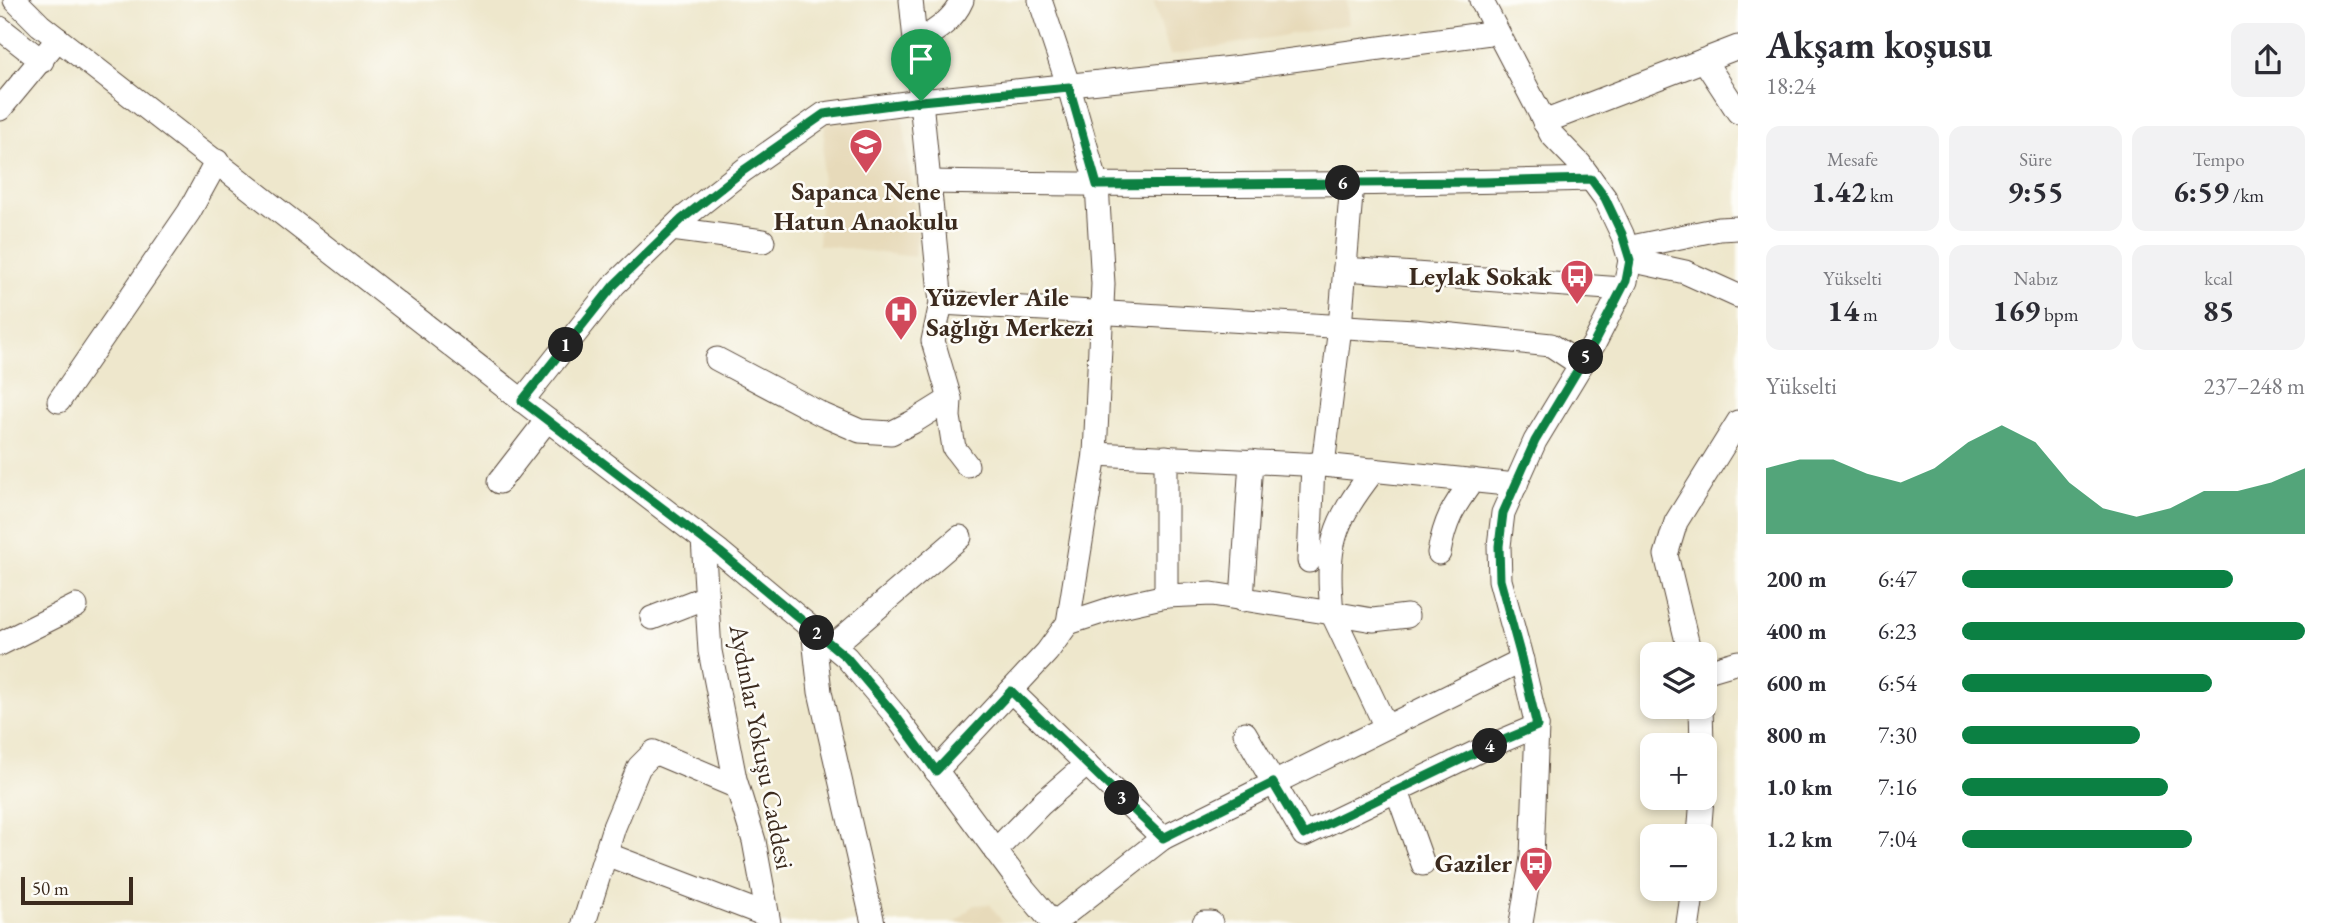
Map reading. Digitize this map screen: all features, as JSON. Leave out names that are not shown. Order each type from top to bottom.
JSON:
[{"type":"street","points":[[15,0],[58,39],[702,539],[834,646],[895,715],[995,851],[1054,923],[1163,838],[1522,660]]},
{"type":"street","points":[[911,0],[942,303],[933,341],[950,399],[949,417],[954,448],[967,465]]},
{"type":"street","points":[[916,43],[940,28],[957,12],[962,0]]},
{"type":"street","points":[[936,771],[1047,652],[1068,623],[1095,454],[1103,284],[1097,185],[1040,0]]},
{"type":"street","points":[[1481,0],[1551,134],[1605,198],[1628,254],[1622,289],[1581,365],[1535,441],[1503,513],[1499,546],[1500,580],[1537,726],[1532,857],[1521,923]]},
{"type":"street","points":[[0,28],[42,61]]},
{"type":"street","points":[[522,401],[614,285],[672,229],[744,170],[824,114],[1241,67],[1497,32]]},
{"type":"street","points":[[0,110],[58,39]]},
{"type":"street","points":[[1545,122],[1738,47]]},
{"type":"street","points":[[1704,60],[1738,112]]},
{"type":"street","points":[[59,401],[189,212],[216,161]]},
{"type":"street","points":[[929,182],[1097,185],[1591,179]]},
{"type":"street","points":[[1309,561],[1318,464],[1340,327],[1352,183]]},
{"type":"street","points":[[1628,254],[1719,229],[1738,228]]},
{"type":"street","points":[[672,229],[763,241]]},
{"type":"street","points":[[1628,254],[1685,272],[1738,296]]},
{"type":"street","points":[[1345,269],[1622,289]]},
{"type":"street","points":[[942,303],[1415,331],[1551,345],[1581,365]]},
{"type":"street","points":[[717,359],[823,415],[860,431],[891,433],[950,399]]},
{"type":"street","points":[[499,482],[547,420]]},
{"type":"street","points":[[1687,642],[1666,555],[1676,523],[1738,422]]},
{"type":"street","points":[[1095,454],[1318,464],[1516,485]]},
{"type":"street","points":[[1166,457],[1166,596]]},
{"type":"street","points":[[1242,600],[1251,461]]},
{"type":"street","points":[[1374,470],[1341,520],[1330,550],[1329,578],[1332,613],[1386,727]]},
{"type":"street","points":[[1439,553],[1443,527],[1473,480]]},
{"type":"street","points":[[834,646],[960,537]]},
{"type":"street","name":"Aydınlar Yokuşu Caddesi","points":[[702,539],[710,651],[737,786],[754,841],[768,919]]},
{"type":"street","points":[[1068,623],[1117,607],[1166,596],[1212,594],[1373,620],[1407,616]]},
{"type":"street","points":[[652,618],[706,597]]},
{"type":"street","points":[[0,644],[76,606]]},
{"type":"street","points":[[813,629],[820,692],[873,923]]},
{"type":"street","points":[[1717,668],[1738,662]]},
{"type":"street","points":[[1011,691],[1163,838]]},
{"type":"street","points":[[1245,733],[1304,835],[1485,748],[1537,726]]},
{"type":"street","points":[[584,923],[614,827],[639,767],[654,752],[737,786]]},
{"type":"street","points":[[995,851],[1041,804],[1087,764]]},
{"type":"street","points":[[1397,791],[1423,864]]},
{"type":"street","points":[[606,854],[768,919]]},
{"type":"street","points":[[1688,923],[1691,901]]},
{"type":"street","points":[[1203,923],[1211,923]]},
{"type":"shaded area","points":[[1153,0],[1346,0],[1349,24],[1170,55]]},
{"type":"shaded area","name":"Sapanca Nene Hatun Anaokulu","points":[[902,112],[918,231],[914,257],[818,245],[825,120]]},
{"type":"shaded area","points":[[990,904],[1003,923],[955,923],[974,905]]},
{"type":"place","name":"Sapanca Nene Hatun Anaokulu","points":[[866,175]]},
{"type":"place","name":"Leylak Sokak","points":[[1577,306]]},
{"type":"place","name":"Yüzevler Aile Sağlığı Merkezi","points":[[901,342]]},
{"type":"place","name":"Gaziler","points":[[1536,893]]},
{"type":"route","points":[[1069,87],[1097,185],[1591,179],[1605,198],[1622,234],[1630,260],[1626,281],[1595,341],[1535,441],[1503,513],[1499,546],[1500,580],[1537,726],[1485,748],[1304,835],[1273,783],[1163,838],[1011,691],[936,771],[895,715],[846,657],[720,552],[522,401],[614,285],[682,219],[744,170],[824,114],[921,101],[1069,87]]}]
